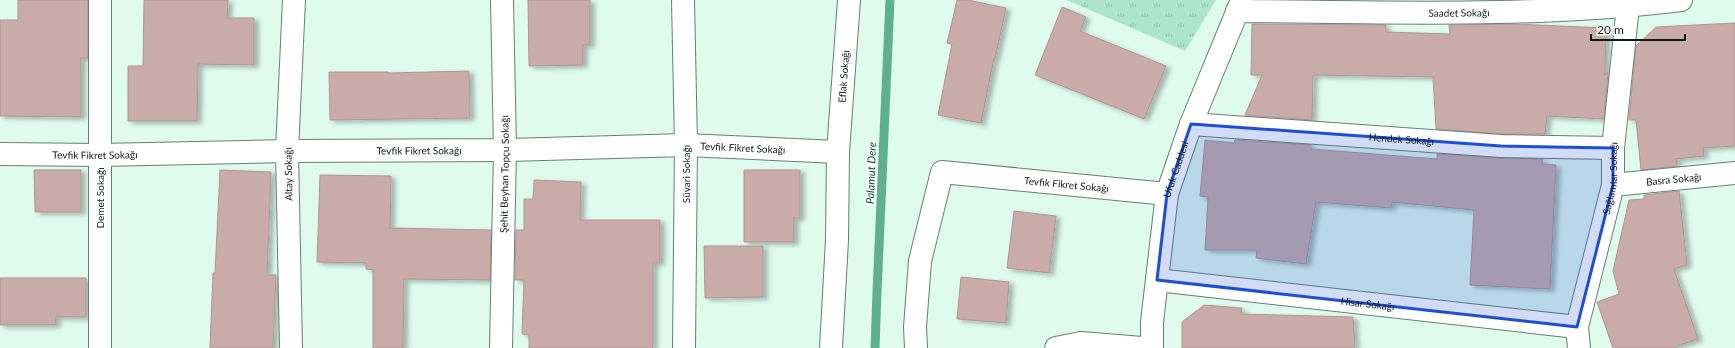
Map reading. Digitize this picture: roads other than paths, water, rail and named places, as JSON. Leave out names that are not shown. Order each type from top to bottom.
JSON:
[{"type":"street","name":"Demet Sokağı","points":[[100,0],[100,348]]},
{"type":"street","name":"Altay Sokağı","points":[[291,348],[287,151],[294,0]]},
{"type":"street","name":"Şehit Beyhan Topçu Sokağı","points":[[501,348],[504,150],[502,0]]},
{"type":"street","name":"Süvari Sokağı","points":[[683,0],[686,145],[684,348]]},
{"type":"street","name":"Eflak Sokağı","points":[[831,348],[837,240],[838,152],[849,0]]},
{"type":"street","name":"Saadet Sokağı","points":[[1240,5],[1488,13],[1628,6],[1681,0]]},
{"type":"street","name":"Ufuk Caddesi","points":[[1152,348],[1152,322],[1166,194],[1191,124],[1240,5]]},
{"type":"street","name":"Sağlamlar Sokağı","points":[[1578,337],[1613,185],[1613,148],[1628,6]]},
{"type":"street","name":"Hendek Sokağı","points":[[1191,124],[1501,146],[1613,148]]},
{"type":"street","name":"Tevfik Fikret Sokağı","points":[[0,154],[100,155],[287,151],[504,150],[686,145],[838,152]]},
{"type":"street","name":"Tevfik Fikret Sokağı","points":[[916,348],[915,326],[920,261],[942,172],[1166,194]]},
{"type":"street","name":"Basra Sokağı","points":[[1613,185],[1735,173]]},
{"type":"street","name":"Hisar Sokağı","points":[[1157,280],[1578,337]]},
{"type":"street","points":[[1056,348],[1081,342],[1142,348]]},
{"type":"waterway","name":"Palamut Dere","points":[[875,348],[890,0]]}]
